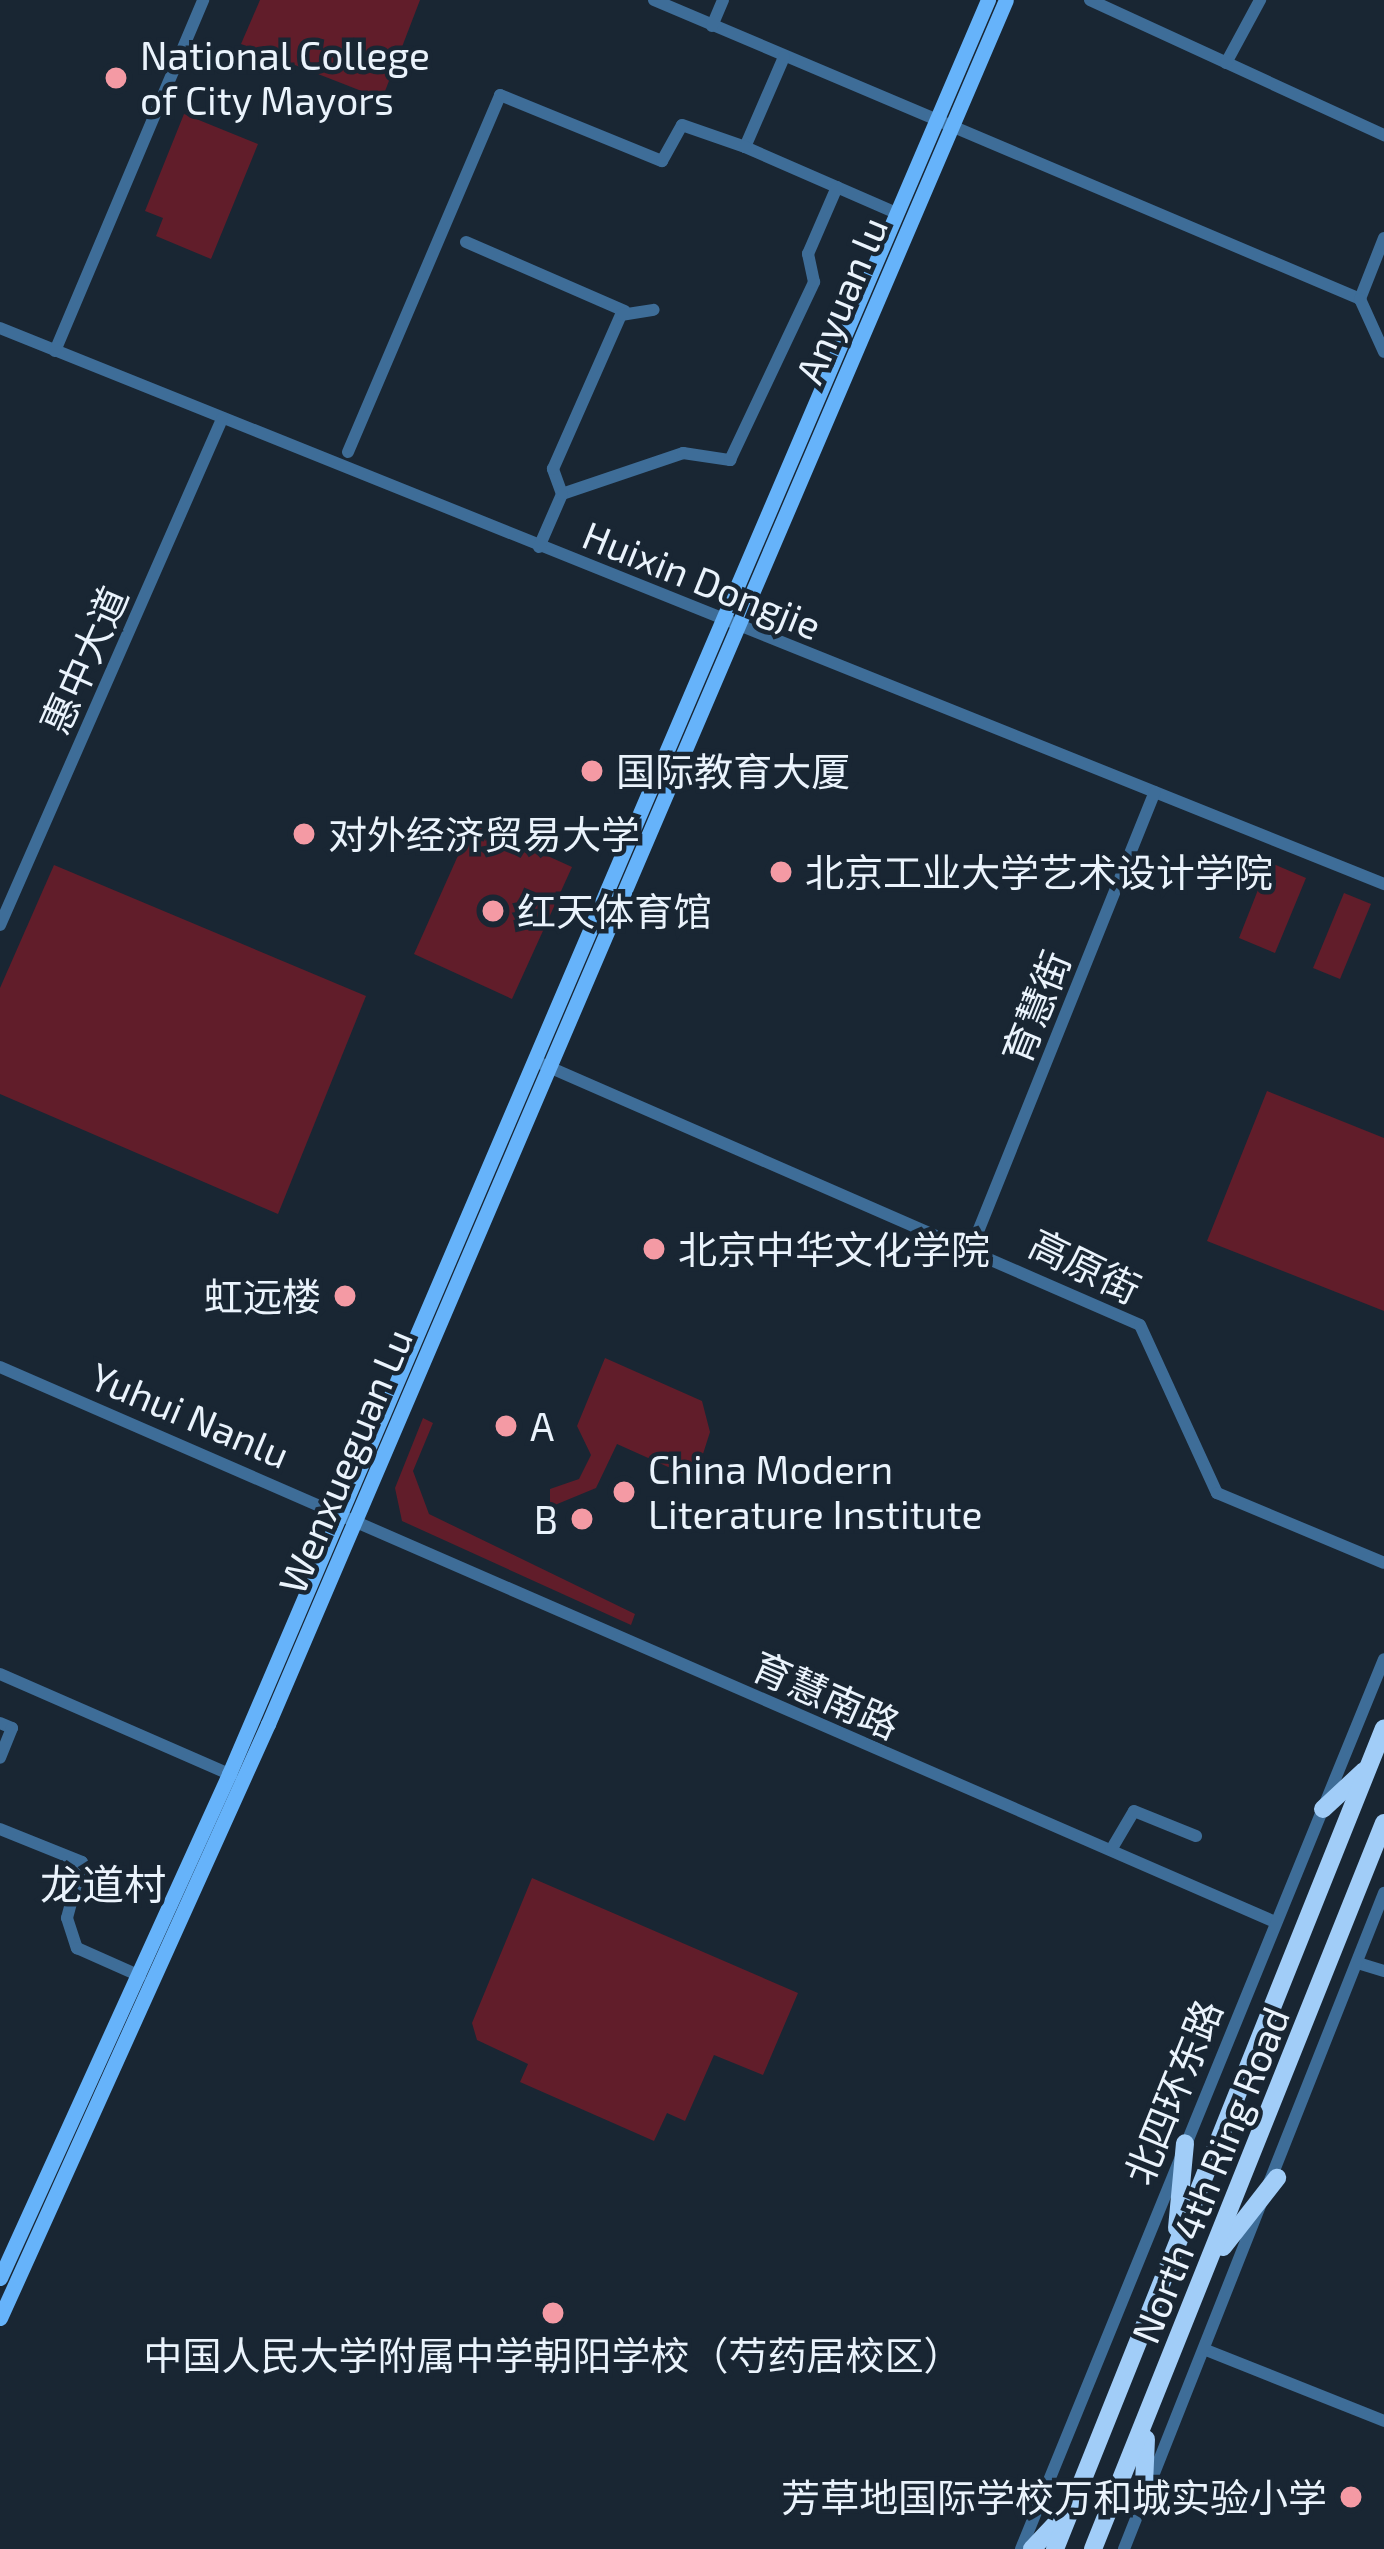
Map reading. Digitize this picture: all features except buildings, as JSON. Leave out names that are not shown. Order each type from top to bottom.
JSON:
[{"type":"highway","name":"North 4th Ring Road","points":[[1055,2549],[1384,1728]]},
{"type":"highway","points":[[1323,1808],[1368,1768]]},
{"type":"highway","name":"North 4th Ring Road","points":[[1093,2549],[1147,2424],[1384,1823]]},
{"type":"highway","points":[[1175,2250],[1185,2143]]},
{"type":"highway","points":[[1209,2265],[1277,2178]]},
{"type":"highway","points":[[1143,2506],[1147,2424]]},
{"type":"highway","points":[[1032,2549],[1075,2502]]},
{"type":"main road","name":"Anyuan lu","points":[[732,624],[943,127],[988,0]]},
{"type":"main road","name":"Anyuan lu","points":[[732,624],[898,214],[1006,0]]},
{"type":"main road","name":"Wenxueguan Lu","points":[[0,2318],[732,624]]},
{"type":"main road","name":"Wenxueguan Lu","points":[[0,2278],[349,1515]]},
{"type":"street","points":[[55,351],[203,0]]},
{"type":"street","points":[[654,0],[943,127],[1360,298],[1384,352]]},
{"type":"street","points":[[712,26],[723,0]]},
{"type":"street","points":[[1090,0],[1384,135]]},
{"type":"street","points":[[1226,63],[1260,0]]},
{"type":"street","points":[[745,147],[784,57]]},
{"type":"street","points":[[348,452],[500,95],[662,161],[682,124],[898,214]]},
{"type":"street","points":[[562,494],[683,453],[730,460],[814,282],[808,254],[837,187]]},
{"type":"street","points":[[1360,298],[1384,238]]},
{"type":"street","points":[[466,242],[626,311],[654,310]]},
{"type":"street","points":[[538,547],[562,494],[553,470],[626,311]]},
{"type":"street","name":"Huixin Dongjie","points":[[0,328],[1384,884]]},
{"type":"street","name":"惠中大道","points":[[0,925],[222,418]]},
{"type":"street","name":"育慧街","points":[[974,1244],[1155,792]]},
{"type":"street","name":"高原街","points":[[542,1065],[974,1244],[1140,1325],[1217,1493],[1384,1563]]},
{"type":"street","name":"Yuhui Nanlu","points":[[0,1367],[349,1515]]},
{"type":"street","name":"育慧南路","points":[[349,1515],[1275,1922]]},
{"type":"street","name":"北四环东路","points":[[1021,2549],[1384,1659]]},
{"type":"street","points":[[0,1674],[229,1774]]},
{"type":"street","points":[[0,1723],[12,1728],[0,1758]]},
{"type":"street","points":[[1111,1850],[1134,1811],[1196,1836]]},
{"type":"street","points":[[0,1828],[82,1862],[67,1918],[77,1948],[140,1976]]},
{"type":"street","points":[[1124,2549],[1277,2178],[1384,1893]]},
{"type":"street","points":[[1361,1964],[1384,1971]]},
{"type":"street","points":[[1206,2350],[1384,2420]]},
{"type":"shaded area","points":[[260,0],[420,0],[382,99],[241,44]]},
{"type":"shaded area","points":[[184,114],[258,144],[211,259],[156,236],[163,218],[145,211]]},
{"type":"shaded area","name":"红天体育馆","points":[[473,822],[572,867],[512,999],[414,954]]},
{"type":"shaded area","points":[[1269,862],[1306,878],[1275,953],[1239,938]]},
{"type":"shaded area","points":[[54,865],[366,996],[278,1214],[0,1094],[0,988]]},
{"type":"shaded area","points":[[1344,893],[1371,904],[1340,979],[1313,968]]},
{"type":"shaded area","points":[[1267,1091],[1384,1138],[1384,1311],[1207,1241]]},
{"type":"shaded area","points":[[605,1358],[702,1401],[710,1432],[695,1479],[617,1444],[596,1488],[550,1507],[550,1489],[579,1479],[591,1455],[577,1426]]},
{"type":"shaded area","points":[[423,1418],[433,1423],[413,1471],[429,1514],[635,1614],[631,1625],[402,1521],[395,1488]]},
{"type":"shaded area","points":[[532,1878],[798,1993],[763,2075],[714,2055],[685,2121],[667,2113],[654,2141],[520,2082],[528,2064],[477,2040],[472,2023]]},
{"type":"place","name":"National College of City Mayors","points":[[116,78]]},
{"type":"place","name":"国际教育大厦","points":[[592,771]]},
{"type":"place","name":"对外经济贸易大学","points":[[304,834]]},
{"type":"place","name":"北京工业大学艺术设计学院","points":[[781,872]]},
{"type":"place","name":"红天体育馆","points":[[493,911]]},
{"type":"place","name":"北京中华文化学院","points":[[654,1249]]},
{"type":"place","name":"虹远楼","points":[[345,1296]]},
{"type":"place","name":"A","points":[[506,1426]]},
{"type":"place","name":"China Modern Literature Institute","points":[[624,1492]]},
{"type":"place","name":"B","points":[[582,1519]]},
{"type":"place","name":"中国人民大学附属中学朝阳学校（芍药居校区）","points":[[553,2313]]},
{"type":"place","name":"芳草地国际学校万和城实验小学","points":[[1351,2497]]},
{"type":"district","name":"龙道村","points":[[103,1883]]}]
